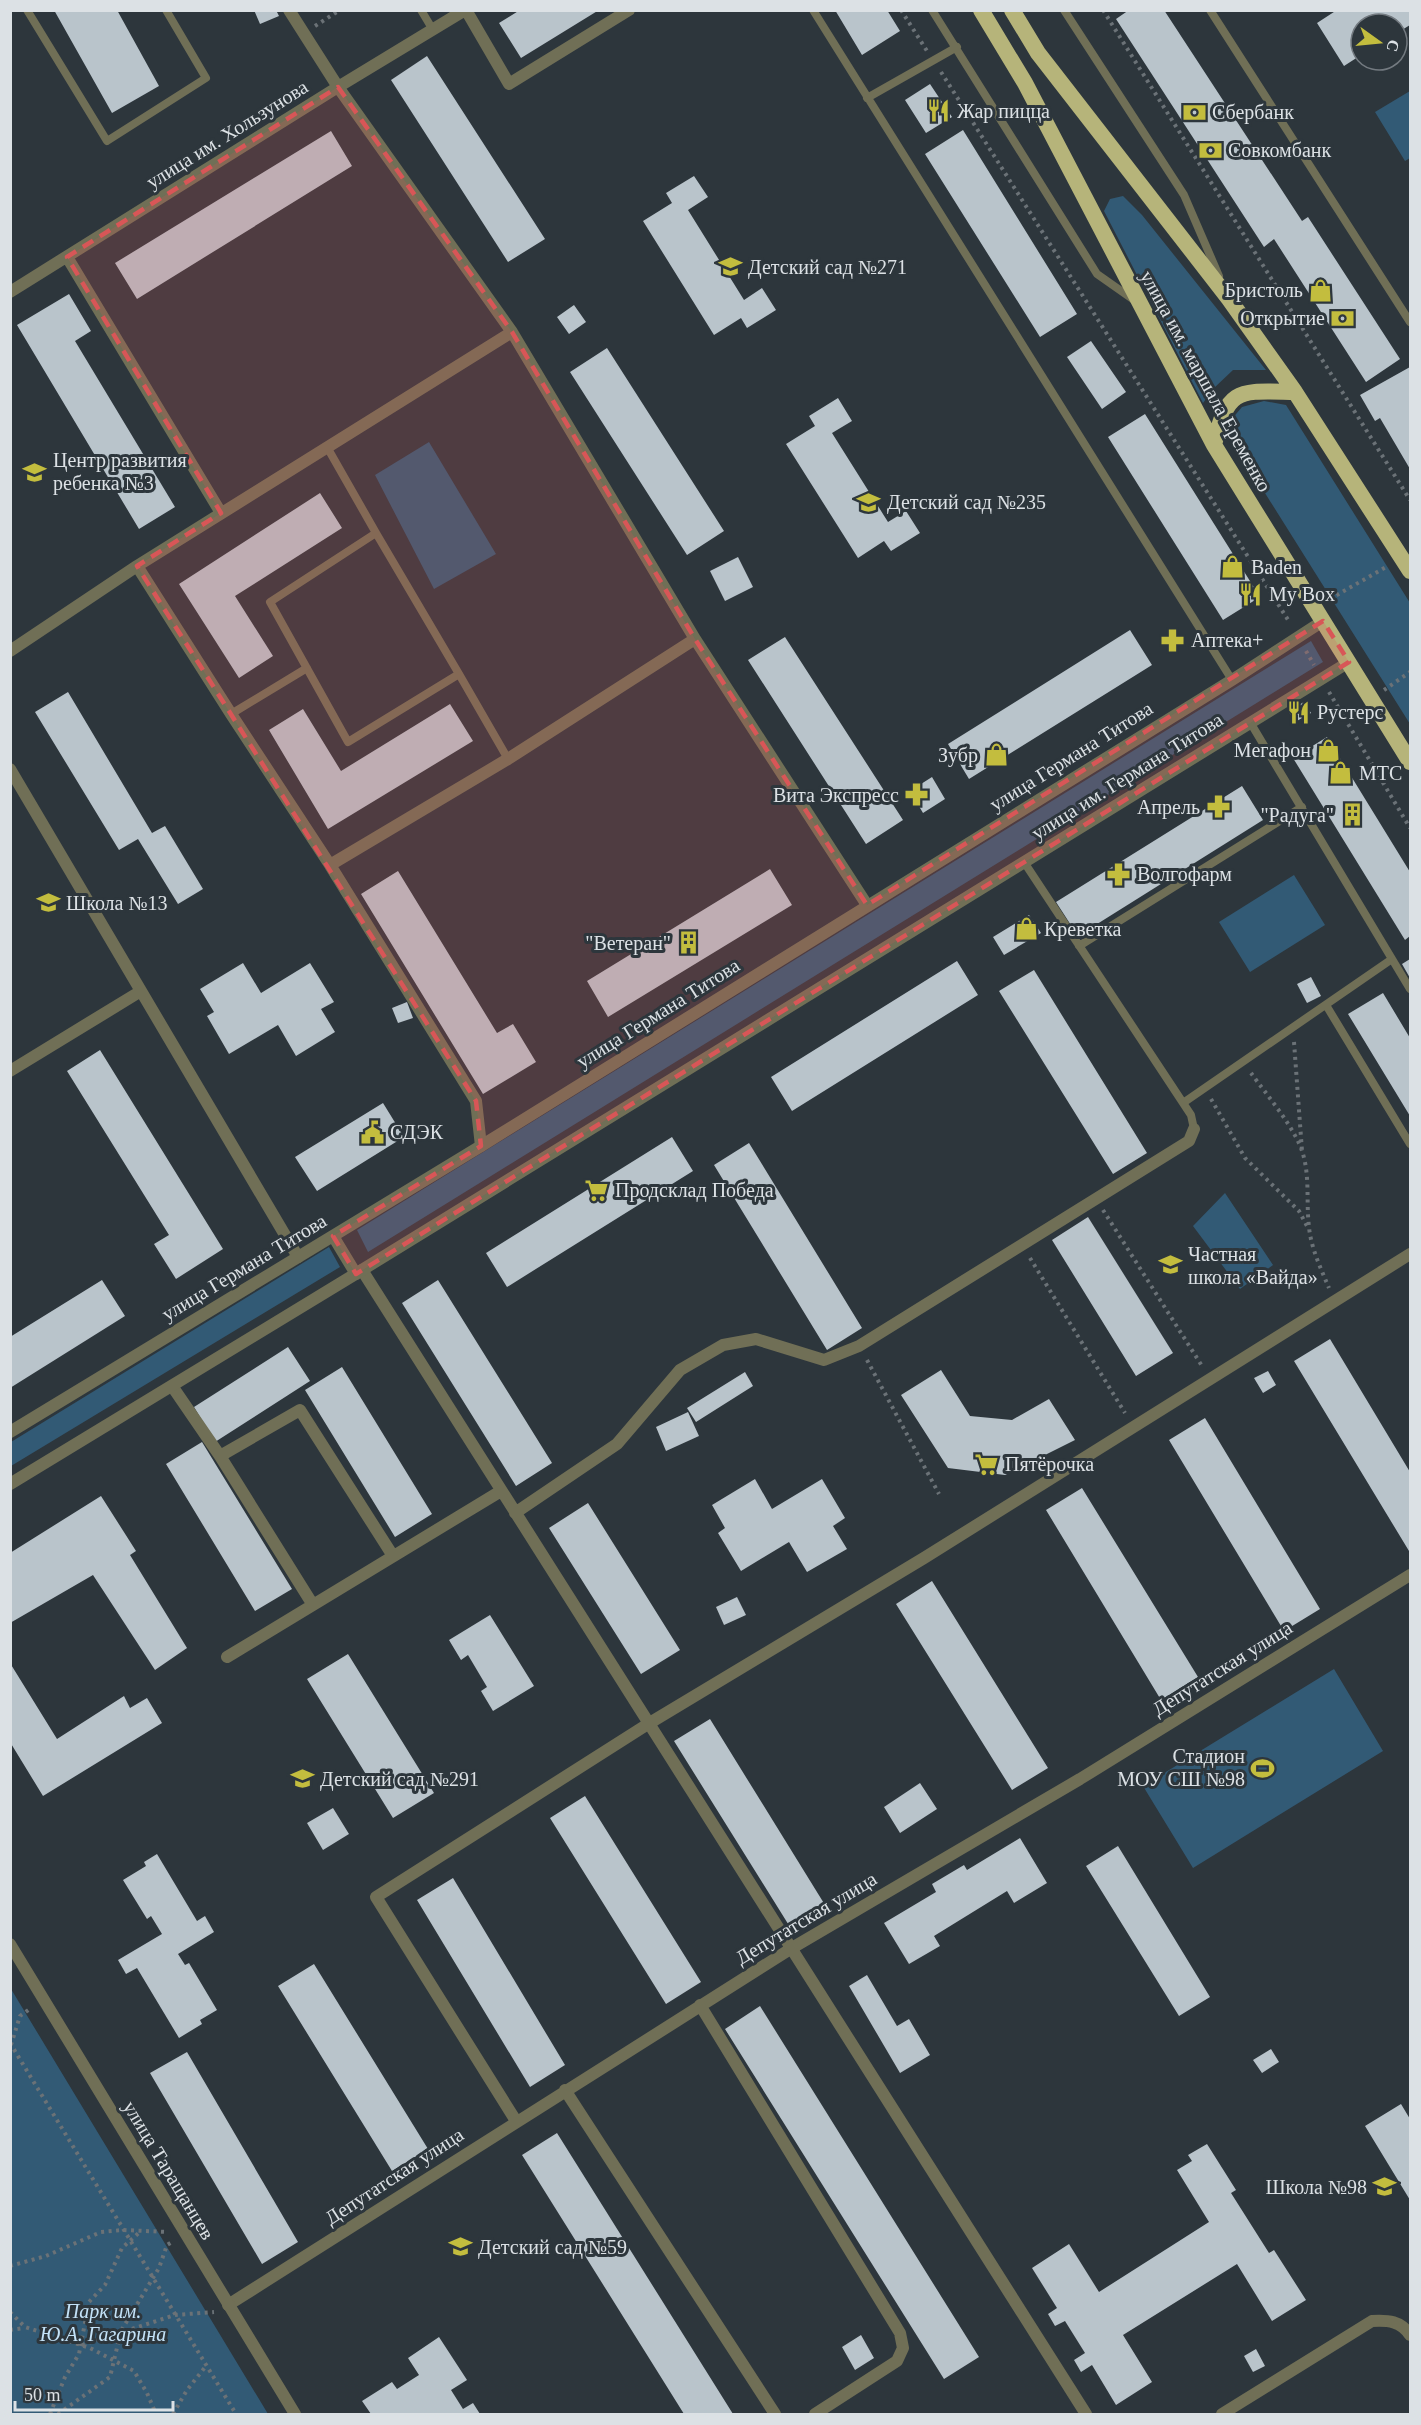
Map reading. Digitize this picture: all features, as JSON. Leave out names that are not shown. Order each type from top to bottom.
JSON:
[{"type":"highway","name":"улица им. маршала Еременко","points":[[981,10],[1025,83],[1214,445],[1410,762]]},
{"type":"highway","points":[[1012,10],[1038,53],[1229,299],[1295,392],[1406,565]]},
{"type":"highway","points":[[1214,445],[1221,416],[1233,398],[1254,391],[1295,392]]},
{"type":"street","points":[[289,10],[338,87],[512,332],[695,639],[867,905]]},
{"type":"street","points":[[466,10],[509,84],[629,10]]},
{"type":"street","name":"улица им. Хользунова","points":[[10,292],[338,87],[466,10]]},
{"type":"street","points":[[67,257],[221,513]]},
{"type":"street","points":[[10,651],[136,566],[512,332]]},
{"type":"street","points":[[136,566],[330,865],[476,1101],[481,1146]]},
{"type":"street","name":"улица Германа Титова","points":[[10,1432],[481,1146],[1232,680],[1298,637],[1319,614]]},
{"type":"street","points":[[330,865],[508,759],[695,639]]},
{"type":"street","points":[[1250,722],[1349,662]]},
{"type":"street","name":"улица им. Германа Титова","points":[[1024,862],[1250,722]]},
{"type":"street","points":[[10,769],[297,1257]]},
{"type":"street","points":[[10,1484],[1024,862]]},
{"type":"street","points":[[10,1071],[141,991]]},
{"type":"street","points":[[515,1513],[617,1444],[680,1370],[723,1345],[756,1339],[824,1360],[859,1346],[1188,1141],[1194,1129]]},
{"type":"street","points":[[333,1236],[359,1272],[501,1491],[1086,2415]]},
{"type":"street","points":[[516,2121],[376,1897],[648,1724],[924,1558],[1410,1254]]},
{"type":"street","points":[[172,1386],[220,1456],[313,1605]]},
{"type":"street","points":[[220,1456],[300,1410],[393,1556]]},
{"type":"street","points":[[227,1657],[501,1491]]},
{"type":"street","name":"Депутатская улица","points":[[228,2305],[792,1948],[1080,1779],[1410,1575]]},
{"type":"street","name":"улица Таращанцев","points":[[10,1944],[295,2415]]},
{"type":"street","points":[[700,2005],[900,2333],[903,2348],[897,2361],[815,2415]]},
{"type":"street","points":[[565,2090],[775,2415]]},
{"type":"street","points":[[1222,2415],[1372,2321],[1389,2320],[1406,2328],[1410,2335]]},
{"type":"lane","points":[[27,10],[107,141],[206,78],[166,10]]},
{"type":"lane","points":[[421,10],[432,30]]},
{"type":"lane","points":[[813,10],[1232,680]]},
{"type":"lane","points":[[932,10],[1097,274],[1138,303]]},
{"type":"lane","points":[[1064,10],[1184,195],[1229,299]]},
{"type":"lane","points":[[1210,10],[1410,322]]},
{"type":"lane","points":[[867,98],[957,47]]},
{"type":"lane","points":[[327,447],[508,759]]},
{"type":"lane","points":[[376,532],[270,602],[348,742],[459,674]]},
{"type":"lane","points":[[231,714],[307,668]]},
{"type":"lane","points":[[1250,722],[1410,989]]},
{"type":"lane","points":[[1079,946],[1302,807]]},
{"type":"lane","points":[[1024,862],[1191,1115],[1194,1129]]},
{"type":"lane","points":[[1183,1103],[1392,959]]},
{"type":"lane","points":[[1326,1005],[1410,1144]]},
{"type":"path","points":[[304,33],[340,10]]},
{"type":"path","points":[[901,10],[1289,622],[1410,828]]},
{"type":"path","points":[[1103,10],[1410,500]]},
{"type":"path","points":[[1289,622],[1319,614],[1406,565]]},
{"type":"path","points":[[1293,1028],[1302,1152],[1308,1183],[1309,1229],[1315,1252],[1330,1289]]},
{"type":"path","points":[[1243,1062],[1284,1120],[1302,1152]]},
{"type":"path","points":[[1205,1089],[1245,1158],[1299,1212],[1309,1229]]},
{"type":"path","points":[[1096,1199],[1211,1379]]},
{"type":"path","points":[[1022,1245],[1125,1413]]},
{"type":"path","points":[[859,1346],[939,1494]]},
{"type":"path","points":[[44,2000],[20,2016],[11,2045],[236,2415]]},
{"type":"path","points":[[10,2266],[46,2256],[101,2232],[123,2230],[185,2233]]},
{"type":"path","points":[[50,2415],[65,2377],[79,2354],[89,2302],[105,2285],[122,2248],[141,2231]]},
{"type":"path","points":[[58,2415],[110,2377],[121,2331],[159,2268],[167,2245],[185,2233]]},
{"type":"path","points":[[81,2345],[175,2315],[217,2311],[228,2305]]},
{"type":"path","points":[[10,2312],[25,2327],[81,2345],[134,2371],[156,2415]]},
{"type":"path","points":[[10,2330],[25,2327]]},
{"type":"path","points":[[173,2415],[187,2390],[206,2366]]},
{"type":"highlighted area","points":[[338,87],[512,332],[695,639],[867,905],[1323,621],[1349,662],[356,1274],[333,1236],[481,1146],[476,1101],[137,566],[221,513],[67,257]]},
{"type":"green space","points":[[1410,91],[1410,158],[1405,161],[1375,112]]},
{"type":"green space","points":[[1123,196],[1142,215],[1266,370],[1233,370],[1214,388],[1203,403],[1104,211],[1110,199]]},
{"type":"green space","points":[[1264,401],[1286,405],[1410,603],[1410,724],[1233,442],[1231,420],[1242,407]]},
{"type":"green space","points":[[429,442],[496,554],[434,589],[375,475]]},
{"type":"green space","points":[[1311,641],[1323,662],[368,1252],[357,1230]]},
{"type":"green space","points":[[1294,875],[1325,925],[1250,972],[1219,922]]},
{"type":"green space","points":[[1225,1193],[1273,1265],[1240,1289],[1193,1226]]},
{"type":"green space","points":[[329,1247],[340,1267],[11,1466],[11,1442]]},
{"type":"green space","name":"Стадион МОУ СШ №98","points":[[1334,1669],[1383,1751],[1193,1868],[1143,1786]]},
{"type":"green space","name":"Парк им. Ю.А. Гагарина","points":[[11,1989],[268,2414],[11,2414]]},
{"type":"building","points":[[54,10],[117,10],[159,86],[112,113]]},
{"type":"building","points":[[254,10],[276,10],[279,16],[260,24]]},
{"type":"building","points":[[520,10],[599,10],[521,58],[499,23]]},
{"type":"building","points":[[835,10],[887,10],[900,31],[862,55]]},
{"type":"building","points":[[1129,10],[1164,10],[1302,221],[1308,217],[1400,359],[1366,382],[1274,239],[1264,247],[1116,19]]},
{"type":"building","points":[[1337,10],[1410,10],[1409,26],[1409,12],[1349,12],[1349,63],[1344,66],[1317,23]]},
{"type":"building","points":[[427,56],[545,239],[508,262],[391,80]]},
{"type":"building","points":[[930,84],[952,117],[926,133],[905,100]]},
{"type":"building","points":[[963,130],[1077,314],[1040,337],[925,154]]},
{"type":"building","points":[[331,131],[352,166],[137,299],[115,263]]},
{"type":"building","points":[[694,176],[708,197],[688,210],[744,300],[762,288],[776,310],[747,328],[741,318],[714,335],[643,221],[672,203],[666,193]]},
{"type":"building","points":[[69,294],[91,331],[75,341],[175,507],[139,529],[17,325]]},
{"type":"building","points":[[574,305],[586,322],[569,334],[557,317]]},
{"type":"building","points":[[1091,341],[1126,392],[1102,409],[1067,357]]},
{"type":"building","points":[[607,348],[724,531],[687,555],[570,372]]},
{"type":"building","points":[[1410,367],[1410,469],[1380,418],[1375,421],[1360,395]]},
{"type":"building","points":[[838,398],[852,421],[832,433],[888,522],[906,511],[920,533],[891,551],[884,541],[858,558],[786,444],[815,426],[809,416]]},
{"type":"building","points":[[1145,414],[1260,597],[1223,620],[1108,437]]},
{"type":"building","points":[[320,493],[342,528],[235,596],[273,656],[239,678],[179,584]]},
{"type":"building","points":[[738,557],[753,587],[725,601],[710,571]]},
{"type":"building","points":[[1130,630],[1152,665],[969,779],[948,744]]},
{"type":"building","points":[[785,637],[903,820],[866,844],[748,660]]},
{"type":"building","points":[[68,692],[152,833],[165,826],[203,889],[178,904],[138,839],[119,850],[35,712]]},
{"type":"building","name":"Рустерс","points":[[1304,702],[1311,713],[1295,722],[1288,711]]},
{"type":"building","points":[[450,704],[473,741],[328,829],[269,730],[303,709],[341,771]]},
{"type":"building","name":"\"Радуга\"","points":[[1327,737],[1410,872],[1410,936],[1405,940],[1293,758]]},
{"type":"building","points":[[932,777],[945,799],[923,813],[910,791]]},
{"type":"building","points":[[1242,786],[1263,820],[1078,936],[1056,902]]},
{"type":"building","name":"\"Ветеран\"","points":[[770,869],[792,905],[608,1017],[587,981]]},
{"type":"building","points":[[398,871],[497,1033],[513,1024],[536,1062],[483,1094],[361,894]]},
{"type":"building","points":[[1029,915],[1041,933],[1004,955],[993,937]]},
{"type":"building","points":[[1410,959],[1410,978],[1402,964]]},
{"type":"building","points":[[957,961],[978,995],[792,1111],[771,1077]]},
{"type":"building","points":[[243,963],[261,993],[310,963],[334,1002],[321,1009],[335,1032],[296,1056],[278,1025],[229,1054],[207,1016],[214,1012],[200,989]]},
{"type":"building","points":[[1034,970],[1147,1153],[1113,1174],[999,991]]},
{"type":"building","points":[[1311,977],[1321,996],[1307,1003],[1297,984]]},
{"type":"building","points":[[1383,993],[1410,1038],[1410,1116],[1348,1014]]},
{"type":"building","points":[[407,1002],[413,1018],[398,1023],[392,1008]]},
{"type":"building","points":[[100,1050],[223,1249],[176,1279],[154,1244],[169,1235],[67,1071]]},
{"type":"building","points":[[383,1103],[404,1137],[317,1191],[295,1157]]},
{"type":"building","points":[[672,1137],[693,1171],[507,1287],[486,1253]]},
{"type":"building","points":[[749,1143],[862,1328],[827,1350],[714,1165]]},
{"type":"building","points":[[1088,1217],[1173,1353],[1136,1376],[1052,1240]]},
{"type":"building","points":[[102,1280],[125,1316],[10,1388],[10,1337]]},
{"type":"building","points":[[438,1280],[552,1463],[516,1486],[402,1303]]},
{"type":"building","points":[[1330,1339],[1410,1472],[1409,1551],[1294,1361]]},
{"type":"building","points":[[288,1347],[310,1381],[215,1442],[194,1407]]},
{"type":"building","points":[[342,1367],[432,1514],[395,1537],[305,1390]]},
{"type":"building","points":[[941,1370],[970,1416],[1012,1420],[1049,1399],[1075,1440],[1005,1475],[948,1468],[901,1395]]},
{"type":"building","points":[[1268,1371],[1276,1385],[1263,1393],[1254,1378]]},
{"type":"building","points":[[745,1372],[753,1386],[696,1422],[687,1408]]},
{"type":"building","points":[[688,1412],[699,1436],[666,1451],[656,1427]]},
{"type":"building","points":[[1205,1418],[1320,1609],[1284,1631],[1169,1440]]},
{"type":"building","points":[[202,1442],[292,1589],[255,1611],[166,1464]]},
{"type":"building","points":[[755,1479],[772,1509],[822,1479],[845,1518],[833,1526],[847,1549],[807,1572],[789,1542],[741,1571],[718,1533],[725,1528],[712,1505]]},
{"type":"building","points":[[1082,1488],[1198,1677],[1161,1700],[1046,1510]]},
{"type":"building","points":[[101,1496],[136,1551],[130,1555],[187,1648],[155,1670],[93,1575],[10,1623],[10,1553]]},
{"type":"building","points":[[588,1503],[680,1650],[641,1674],[549,1528]]},
{"type":"building","points":[[932,1581],[1048,1768],[1012,1790],[896,1604]]},
{"type":"building","points":[[737,1597],[746,1615],[724,1625],[716,1607]]},
{"type":"building","points":[[490,1615],[534,1686],[493,1711],[481,1691],[487,1687],[468,1655],[461,1660],[449,1640]]},
{"type":"building","points":[[348,1654],[434,1793],[393,1818],[307,1679]]},
{"type":"building","points":[[10,1663],[57,1739],[124,1696],[130,1708],[147,1698],[162,1723],[43,1796],[10,1742]]},
{"type":"building","points":[[710,1719],[825,1905],[790,1927],[674,1741]]},
{"type":"building","points":[[920,1783],[937,1809],[900,1833],[884,1807]]},
{"type":"building","points":[[585,1796],[701,1982],[666,2004],[550,1818]]},
{"type":"building","points":[[333,1808],[349,1834],[323,1850],[307,1823]]},
{"type":"building","points":[[1020,1838],[1047,1883],[1014,1903],[1007,1891],[934,1936],[940,1946],[909,1964],[884,1923],[936,1892],[932,1884],[964,1865],[967,1870]]},
{"type":"building","points":[[1118,1846],[1210,1997],[1179,2016],[1086,1866]]},
{"type":"building","points":[[157,1854],[197,1921],[205,1916],[214,1932],[178,1954],[185,1965],[189,1963],[217,2010],[200,2020],[202,2024],[179,2038],[137,1968],[126,1974],[118,1960],[162,1934],[151,1916],[147,1919],[123,1880],[146,1866],[144,1862]]},
{"type":"building","points":[[453,1878],[565,2065],[530,2087],[417,1900]]},
{"type":"building","points":[[314,1964],[428,2149],[392,2171],[278,1986]]},
{"type":"building","points":[[867,1975],[897,2026],[909,2019],[930,2055],[900,2073],[849,1986]]},
{"type":"building","points":[[760,2006],[979,2357],[944,2379],[725,2029]]},
{"type":"building","points":[[1271,2049],[1279,2062],[1262,2073],[1253,2060]]},
{"type":"building","points":[[187,2052],[298,2242],[262,2264],[150,2073]]},
{"type":"building","points":[[1401,2104],[1410,2119],[1410,2200],[1365,2126]]},
{"type":"building","points":[[557,2133],[733,2414],[684,2414],[522,2155]]},
{"type":"building","points":[[1207,2144],[1236,2190],[1231,2193],[1269,2253],[1274,2250],[1306,2300],[1272,2321],[1237,2264],[1123,2335],[1152,2382],[1116,2405],[1092,2365],[1081,2372],[1074,2360],[1085,2353],[1065,2321],[1055,2326],[1048,2314],[1057,2308],[1032,2268],[1069,2244],[1099,2292],[1209,2222],[1177,2170],[1192,2161],[1188,2155]]},
{"type":"building","points":[[861,2335],[874,2358],[855,2370],[842,2347]]},
{"type":"building","points":[[439,2337],[467,2380],[451,2390],[463,2409],[473,2403],[480,2414],[371,2414],[362,2401],[392,2382],[397,2389],[419,2375],[408,2358]]},
{"type":"building","points":[[1256,2349],[1265,2366],[1253,2372],[1244,2356]]},
{"type":"place","name":"Жар пицца","points":[[939,111]]},
{"type":"place","name":"Сбербанк","points":[[1194,112]]},
{"type":"place","name":"Совкомбанк","points":[[1210,150]]},
{"type":"place","name":"Детский сад №271","points":[[730,267]]},
{"type":"place","name":"Бристоль","points":[[1321,290]]},
{"type":"place","name":"Открытие","points":[[1343,318]]},
{"type":"place","name":"Центр развития ребенка №3","points":[[35,472]]},
{"type":"place","name":"Детский сад №235","points":[[869,502]]},
{"type":"place","name":"Baden","points":[[1233,567]]},
{"type":"place","name":"My Box","points":[[1251,594]]},
{"type":"place","name":"Аптека+","points":[[1173,640]]},
{"type":"place","name":"Рустерс","points":[[1299,712]]},
{"type":"place","name":"Мегафон","points":[[1329,750]]},
{"type":"place","name":"Зубр","points":[[996,755]]},
{"type":"place","name":"МТС","points":[[1341,773]]},
{"type":"place","name":"Вита Экспресс","points":[[917,795]]},
{"type":"place","name":"Апрель","points":[[1218,807]]},
{"type":"place","name":"\"Радуга\"","points":[[1352,815]]},
{"type":"place","name":"Волгофарм","points":[[1119,874]]},
{"type":"place","name":"Школа №13","points":[[48,903]]},
{"type":"place","name":"Креветка","points":[[1026,929]]},
{"type":"place","name":"\"Ветеран\"","points":[[689,943]]},
{"type":"place","name":"СДЭК","points":[[372,1132]]},
{"type":"place","name":"Продсклад Победа","points":[[597,1190]]},
{"type":"place","name":"Частная школа «Вайда»","points":[[1170,1265]]},
{"type":"place","name":"Пятёрочка","points":[[987,1464]]},
{"type":"place","name":"Стадион МОУ СШ №98","points":[[1263,1768]]},
{"type":"place","name":"Детский сад №291","points":[[302,1779]]},
{"type":"place","name":"Школа №98","points":[[1385,2187]]},
{"type":"place","name":"Детский сад №59","points":[[460,2247]]}]
